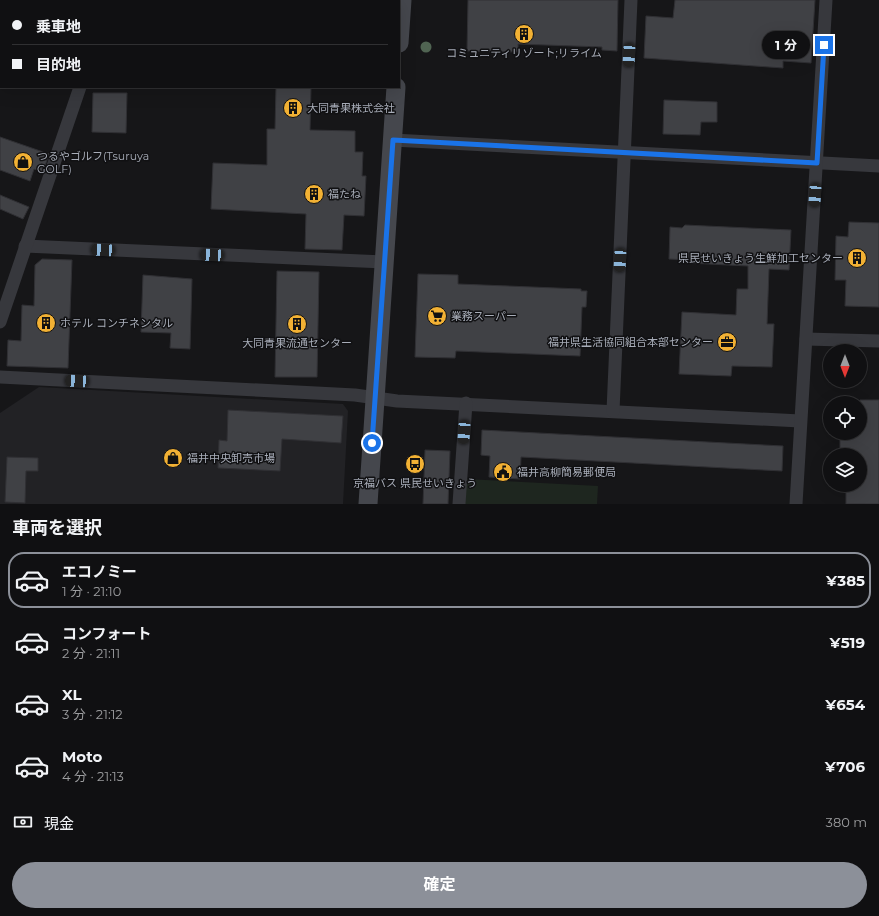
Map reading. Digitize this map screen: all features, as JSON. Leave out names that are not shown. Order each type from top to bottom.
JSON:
[{"type":"street","points":[[400,29],[402,0]]},
{"type":"street","points":[[613,411],[631,0]]},
{"type":"street","points":[[796,504],[826,0]]},
{"type":"street","points":[[0,322],[80,88]]},
{"type":"street","points":[[368,504],[396,88]]},
{"type":"street","points":[[393,140],[879,166]]},
{"type":"street","points":[[25,246],[384,262]]},
{"type":"street","points":[[806,338],[879,341]]},
{"type":"street","points":[[0,377],[354,395],[374,398],[466,404],[800,421]]},
{"type":"street","points":[[459,504],[466,404]]},
{"type":"shaded area","name":"福井中央卸売市場","points":[[39,387],[343,404],[348,411],[343,504],[0,504],[0,413]]},
{"type":"shaded area","points":[[466,479],[598,486],[597,504],[465,504]]},
{"type":"building","name":"コミュニティリゾート;リライム","points":[[468,0],[618,0],[617,51],[602,50],[602,47],[518,44],[518,52],[467,51]]},
{"type":"building","points":[[675,0],[815,0],[811,63],[783,61],[783,68],[644,58],[646,16],[673,18]]},
{"type":"building","points":[[276,88],[311,88],[310,130],[355,131],[355,152],[363,152],[362,176],[366,176],[364,216],[344,215],[342,250],[305,249],[306,214],[211,209],[213,163],[267,165],[267,129],[275,129]]},
{"type":"building","points":[[93,93],[127,93],[126,133],[92,132]]},
{"type":"building","points":[[664,100],[717,102],[717,122],[701,122],[700,135],[663,134]]},
{"type":"building","name":"つるやゴルフ(Tsuruya GOLF)","points":[[0,137],[49,154],[43,172],[34,169],[30,181],[0,170]]},
{"type":"building","points":[[0,195],[29,207],[23,219],[0,209]]},
{"type":"building","name":"県民せいきょう生鮮加工センター","points":[[849,222],[879,223],[879,307],[845,306],[846,280],[835,280],[836,236],[848,237]]},
{"type":"building","points":[[685,225],[791,230],[789,270],[769,269],[767,324],[774,324],[772,367],[732,366],[731,376],[679,374],[682,312],[736,315],[737,289],[748,289],[748,266],[689,263],[689,260],[669,259],[670,227],[682,228]]},
{"type":"building","name":"ホテル コンチネンタル","points":[[42,259],[72,260],[68,368],[7,366],[8,340],[21,341],[22,305],[34,306],[35,265]]},
{"type":"building","name":"大同青果流通センター","points":[[277,271],[319,272],[317,377],[275,377]]},
{"type":"building","points":[[418,274],[458,275],[458,284],[581,289],[581,291],[587,291],[586,307],[582,307],[580,356],[456,351],[455,358],[415,357]]},
{"type":"building","points":[[143,275],[192,279],[190,349],[170,348],[171,333],[141,332]]},
{"type":"building","points":[[867,400],[879,400],[879,504],[846,504],[846,492],[867,492],[867,448],[840,448],[840,440],[867,440]]},
{"type":"building","points":[[228,410],[343,416],[341,443],[282,439],[280,471],[218,468],[219,440],[227,441]]},
{"type":"building","points":[[482,430],[783,446],[782,471],[521,457],[520,479],[489,477],[490,456],[481,455]]},
{"type":"building","points":[[425,450],[450,451],[448,504],[423,504]]},
{"type":"building","points":[[7,457],[38,458],[38,471],[26,471],[25,503],[5,502]]},
{"type":"place","name":"コミュニティリゾート;リライム","points":[[524,34]]},
{"type":"place","name":"大同青果株式会社","points":[[293,108]]},
{"type":"place","name":"つるやゴルフ(Tsuruya GOLF)","points":[[23,162]]},
{"type":"place","name":"福たね","points":[[314,194]]},
{"type":"place","name":"県民せいきょう生鮮加工センター","points":[[857,258]]},
{"type":"place","name":"業務スーパー","points":[[437,316]]},
{"type":"place","name":"ホテル コンチネンタル","points":[[46,323]]},
{"type":"place","name":"大同青果流通センター","points":[[297,324]]},
{"type":"place","name":"福井県生活協同組合本部センター","points":[[727,342]]},
{"type":"place","name":"福井中央卸売市場","points":[[173,458]]},
{"type":"place","name":"京福バス 県民せいきょう","points":[[415,464]]},
{"type":"place","name":"福井高柳簡易郵便局","points":[[503,472]]},
{"type":"route","points":[[372,443],[393,140],[455,145],[817,163],[824,45]]}]
